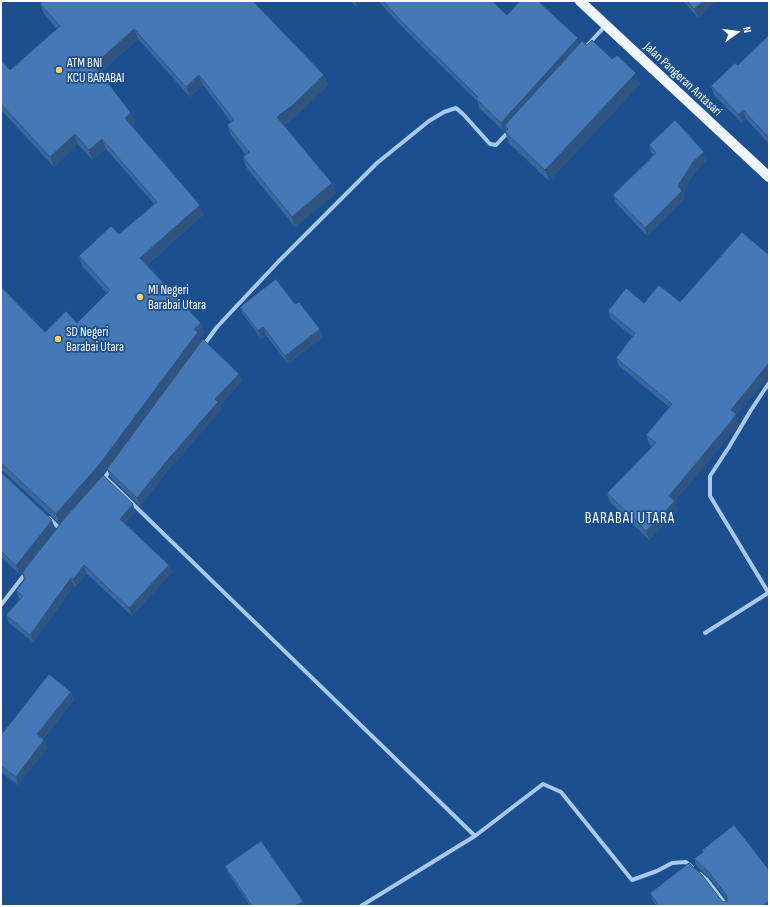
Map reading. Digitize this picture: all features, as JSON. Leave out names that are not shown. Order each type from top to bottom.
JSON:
[{"type":"main road","name":"Jalan Pangeran Antasari","points":[[580,1],[769,177]]},
{"type":"street","points":[[580,54],[606,25]]},
{"type":"street","points":[[199,352],[217,327],[278,262],[377,164],[430,121],[444,112],[456,108],[490,144],[496,145],[512,128]]},
{"type":"street","points":[[705,633],[768,593],[710,496],[710,476],[769,383]]},
{"type":"street","points":[[100,483],[115,464]]},
{"type":"street","points":[[105,477],[475,836]]},
{"type":"street","points":[[44,514],[60,529]]},
{"type":"street","points":[[56,535],[64,524]]},
{"type":"street","points":[[1,605],[28,570]]},
{"type":"street","points":[[361,906],[475,836],[543,784],[561,792],[632,880],[657,871],[672,863],[686,862],[707,880],[727,906]]},
{"type":"building","points":[[43,1],[253,1],[324,75],[293,105],[277,117],[332,183],[292,217],[243,157],[249,152],[227,125],[234,120],[199,75],[186,87],[134,29],[94,65],[131,113],[125,118],[200,205],[140,258],[201,323],[194,329],[198,332],[99,465],[56,514],[1,463],[1,287],[45,332],[66,311],[77,323],[110,290],[79,256],[111,226],[119,234],[157,202],[102,139],[89,150],[75,134],[50,157],[1,104],[1,62],[2,61],[10,70],[60,26],[40,4]]},
{"type":"building","points":[[383,1],[492,1],[507,15],[520,1],[538,1],[578,38],[501,123],[476,99],[478,97],[403,23]]},
{"type":"building","points":[[687,1],[704,1],[694,9]]},
{"type":"building","points":[[769,35],[769,138],[743,110],[739,115],[711,86],[735,63],[738,65]]},
{"type":"building","points":[[592,40],[612,59],[617,55],[636,73],[545,170],[505,132],[508,129],[505,125],[582,41],[587,45]]},
{"type":"building","points":[[675,120],[704,152],[693,162],[678,186],[682,191],[645,228],[613,195],[656,153],[649,145]]},
{"type":"building","points":[[742,232],[769,255],[769,363],[731,410],[736,414],[733,419],[669,496],[675,501],[646,531],[607,493],[656,443],[646,435],[672,404],[616,358],[635,333],[608,311],[626,288],[644,303],[659,285],[680,302]]},
{"type":"building","points":[[276,279],[295,304],[299,302],[320,329],[285,356],[263,327],[258,331],[240,307]]},
{"type":"building","points":[[203,339],[239,374],[215,399],[218,402],[137,498],[107,469]]},
{"type":"building","points":[[1,472],[52,520],[16,566],[1,551]]},
{"type":"building","points":[[103,475],[133,504],[120,519],[169,565],[129,608],[84,565],[73,580],[71,578],[30,635],[6,615],[23,596],[16,591],[26,578],[22,573],[64,519]]},
{"type":"building","points":[[49,674],[71,692],[37,734],[44,740],[16,777],[1,766],[1,735]]},
{"type":"building","points":[[734,825],[769,870],[769,901],[762,906],[659,906],[650,893],[689,863],[702,875],[722,901],[727,901],[727,896],[707,870],[694,859],[703,852],[702,850]]},
{"type":"building","points":[[261,841],[303,901],[296,906],[252,906],[225,866]]},
{"type":"place","name":"ATM BNI KCU BARABAI","points":[[59,70]]},
{"type":"place","name":"MI Negeri Barabai Utara","points":[[140,297]]},
{"type":"place","name":"SD Negeri Barabai Utara","points":[[58,339]]},
{"type":"district","name":"BARABAI UTARA","points":[[630,518]]}]
